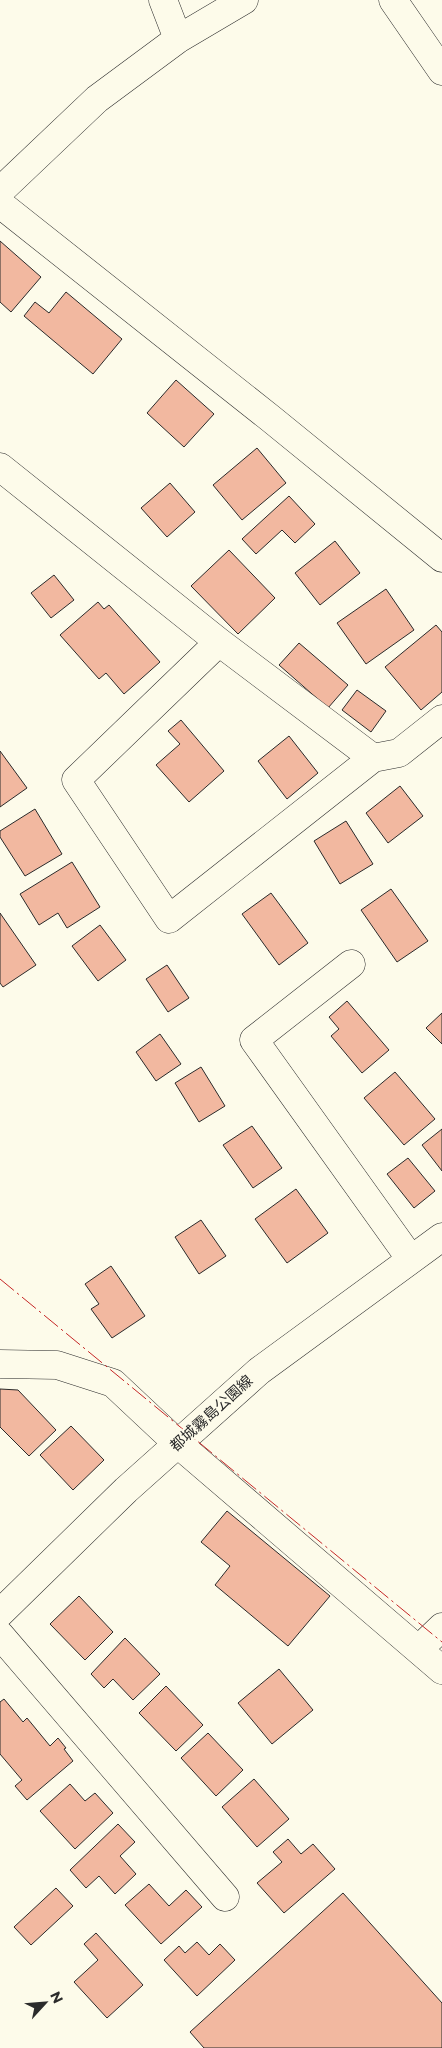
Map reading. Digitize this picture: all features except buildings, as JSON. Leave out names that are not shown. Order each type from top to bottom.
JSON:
[{"type":"street","points":[[163,0],[178,39]]},
{"type":"street","points":[[0,191],[97,99],[178,39],[244,0]]},
{"type":"street","points":[[393,0],[442,71]]},
{"type":"street","points":[[0,204],[270,418],[442,558]]},
{"type":"street","points":[[5,481],[373,758]]},
{"type":"street","points":[[220,642],[76,780],[169,918],[373,758],[399,753],[442,719]]},
{"type":"street","points":[[351,964],[254,1040],[410,1258]]},
{"type":"street","name":"都城霧島公園線","points":[[0,1613],[126,1490],[259,1371],[410,1258],[442,1237]]},
{"type":"street","points":[[0,1364],[57,1365],[113,1383],[178,1443],[442,1670]]},
{"type":"street","points":[[419,1649],[442,1627]]},
{"type":"street","points":[[0,1635],[226,1897]]},
{"type":"power","points":[[0,1279],[442,1642]]}]
